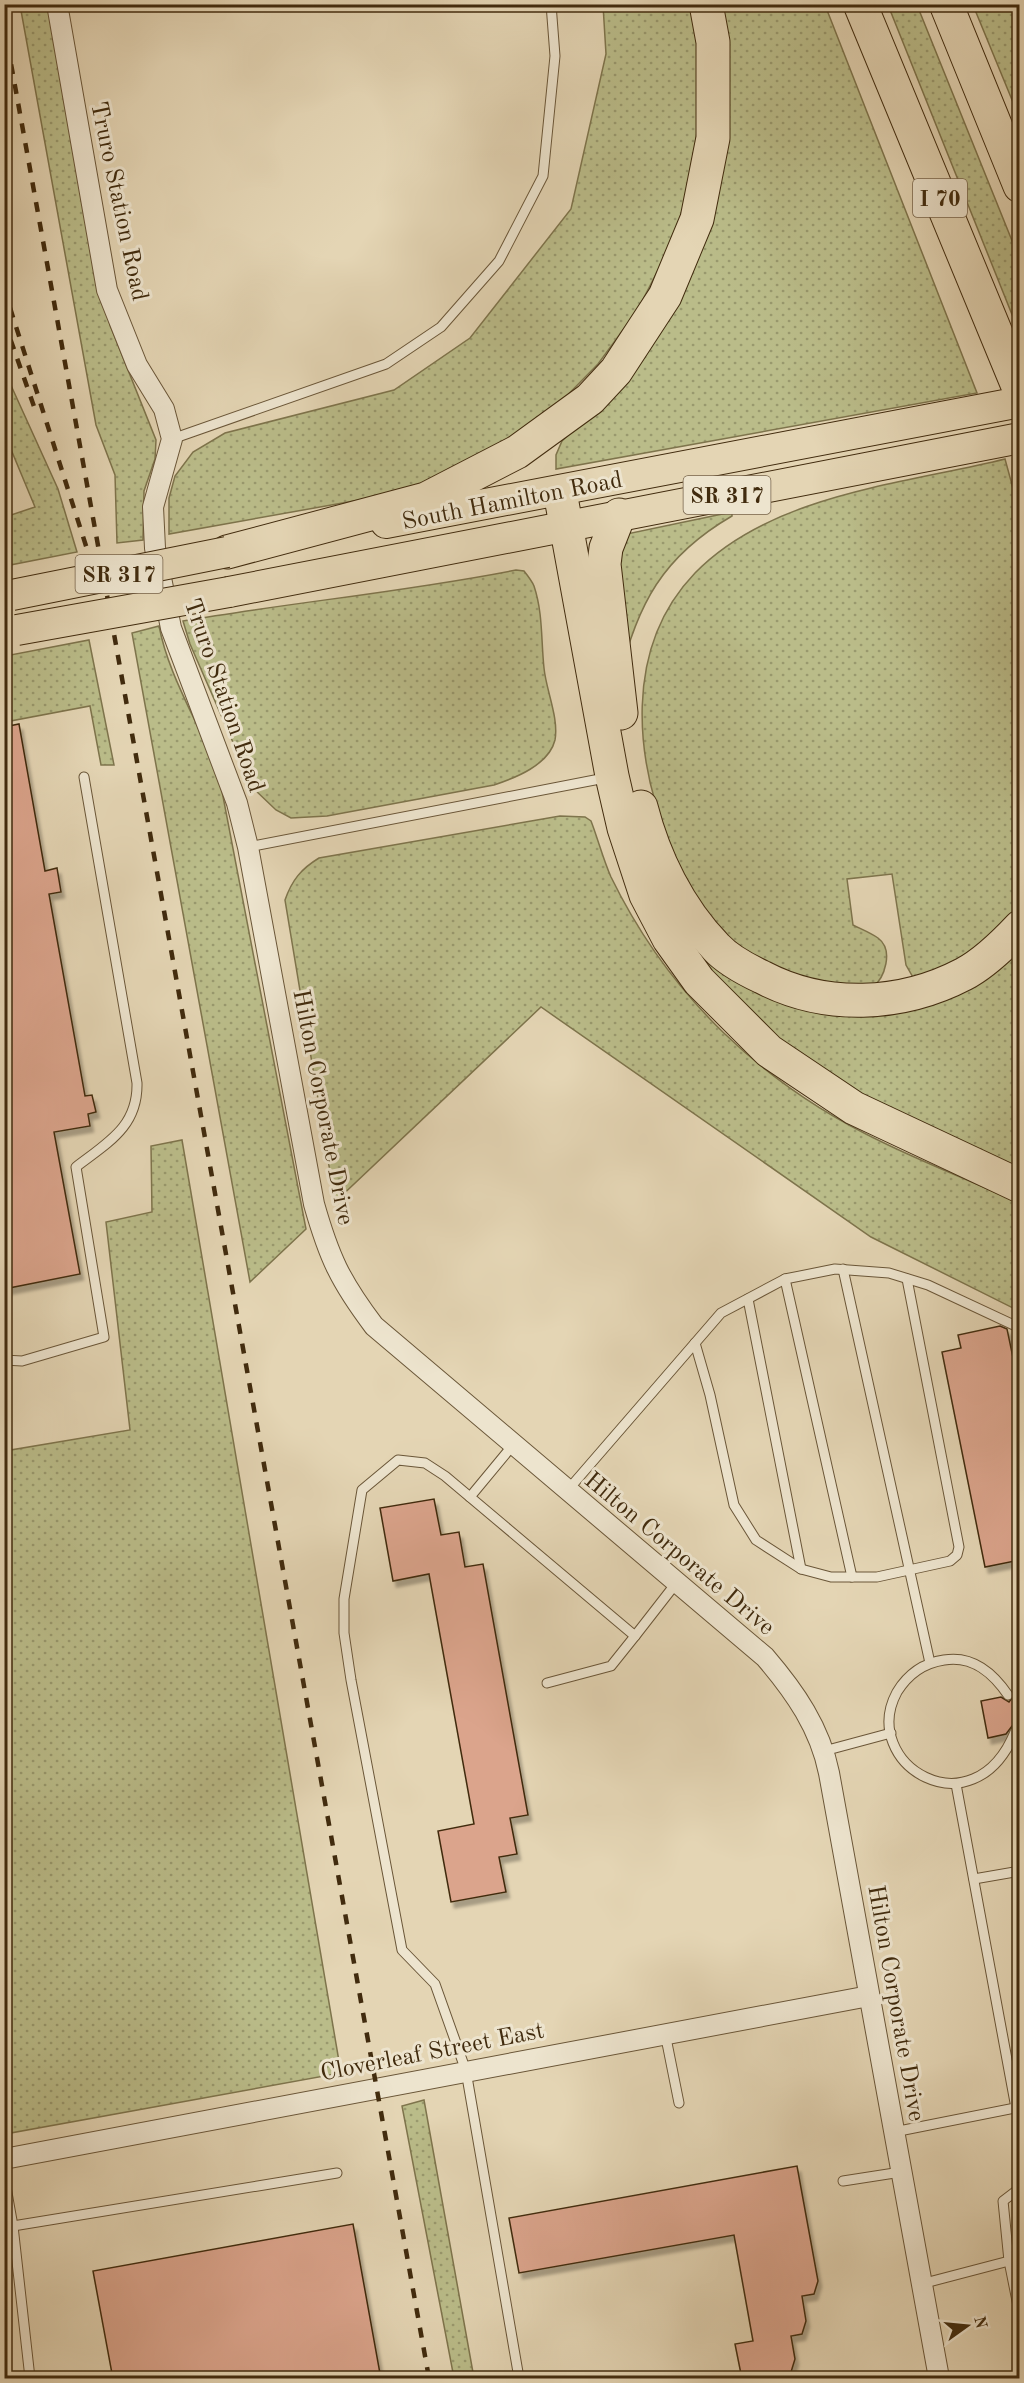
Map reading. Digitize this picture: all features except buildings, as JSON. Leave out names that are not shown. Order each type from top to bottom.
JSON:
[{"type":"highway","points":[[227,552],[426,499],[517,452],[590,399],[616,371],[665,296],[699,209],[713,138],[713,42],[706,4]]},
{"type":"highway","name":"I 70","points":[[860,4],[1020,391]]},
{"type":"highway","points":[[946,4],[1020,186]]},
{"type":"highway","points":[[560,492],[612,776],[624,828],[646,895],[669,939],[699,981],[769,1051],[854,1108],[1020,1186]]},
{"type":"highway","points":[[619,515],[606,548],[604,564],[623,731],[648,834],[672,887],[692,918],[717,949],[751,972],[785,989],[829,1000],[877,1001],[924,989],[965,974],[1005,943],[1020,927]]},
{"type":"main road","name":"South Hamilton Road","points":[[8,596],[227,552],[560,492],[1020,402]]},
{"type":"main road","name":"South Hamilton Road","points":[[11,631],[229,592],[1020,438]]},
{"type":"street","name":"Truro Station Road","points":[[57,4],[107,290],[137,365],[164,409],[172,439],[153,507],[155,548],[162,589],[171,628],[237,803],[248,847]]},
{"type":"street","name":"Hilton Corporate Drive","points":[[248,847],[314,1204],[326,1248],[345,1287],[374,1326],[757,1651],[778,1673],[804,1709],[824,1751],[939,2379]]},
{"type":"street","name":"Cloverleaf Street East","points":[[4,2159],[869,1996]]},
{"type":"lane","points":[[172,439],[386,364],[441,327],[499,261],[543,176],[555,56],[551,4]]},
{"type":"lane","points":[[248,847],[612,776]]},
{"type":"lane","points":[[4,1360],[22,1362],[104,1337],[76,1167],[123,1132],[138,1099],[84,777]]},
{"type":"lane","points":[[843,1269],[930,1663]]},
{"type":"lane","points":[[567,1491],[721,1313],[785,1279],[843,1269],[890,1273],[928,1285],[1020,1328]]},
{"type":"lane","points":[[785,1279],[852,1577]]},
{"type":"lane","points":[[695,1343],[710,1395],[734,1505],[756,1540],[801,1569],[831,1577],[877,1577],[950,1561],[957,1555],[959,1547],[908,1279]]},
{"type":"lane","points":[[748,1299],[801,1569]]},
{"type":"lane","points":[[470,1497],[513,1445]]},
{"type":"lane","points":[[519,2379],[466,2071],[435,1984],[402,1950],[351,1680],[344,1622],[344,1599],[362,1490],[398,1460],[425,1463],[470,1497],[635,1636]]},
{"type":"lane","points":[[547,1683],[611,1666],[677,1582]]},
{"type":"lane","points":[[1008,1695],[996,1677],[982,1666],[965,1660],[948,1659],[930,1663],[915,1671],[902,1683],[894,1699],[890,1716],[891,1733],[897,1750],[907,1765],[922,1776],[938,1783],[956,1784],[974,1780],[989,1772],[1002,1759],[1015,1732]]},
{"type":"lane","points":[[824,1751],[891,1733]]},
{"type":"lane","points":[[894,2132],[1018,2108],[956,1784]]},
{"type":"lane","points":[[974,1880],[1020,1871]]},
{"type":"lane","points":[[665,2033],[679,2103]]},
{"type":"lane","points":[[843,2181],[901,2172]]},
{"type":"lane","points":[[13,2226],[337,2173]]},
{"type":"lane","points":[[4,2176],[13,2226],[30,2379]]},
{"type":"lane","points":[[1020,2188],[1003,2201],[1009,2261],[1020,2316]]},
{"type":"lane","points":[[921,2284],[1020,2260]]},
{"type":"green space","points":[[20,5],[52,5],[110,325],[156,440],[155,459],[144,491],[143,540],[117,543],[115,475],[96,425]]},
{"type":"green space","points":[[603,5],[693,5],[699,52],[699,116],[690,185],[673,241],[637,311],[598,364],[546,417],[514,443],[404,492],[169,534],[169,498],[175,476],[193,452],[225,433],[394,390],[470,338],[571,209],[606,54]]},
{"type":"green space","points":[[720,5],[825,5],[977,393],[556,469],[556,455],[562,441],[607,396],[685,274]]},
{"type":"green space","points":[[888,5],[917,5],[1019,258],[1019,332]]},
{"type":"green space","points":[[973,5],[1019,5],[1019,118],[1017,112]]},
{"type":"green space","points":[[4,370],[58,489],[77,552],[5,566],[5,517],[35,507],[5,435]]},
{"type":"green space","points":[[1005,459],[1020,514],[1019,910],[996,934],[967,957],[914,979],[906,965],[892,874],[847,879],[853,925],[878,938],[886,949],[886,964],[877,983],[872,988],[821,982],[774,968],[744,950],[710,916],[693,892],[672,849],[659,815],[649,779],[642,706],[646,670],[656,635],[672,603],[695,573],[726,546],[762,525],[800,509],[841,496]]},
{"type":"green space","points":[[732,512],[732,516],[708,531],[688,548],[656,584],[635,628],[619,680],[617,536]]},
{"type":"green space","points":[[516,570],[524,571],[533,584],[537,596],[545,677],[554,713],[555,740],[552,749],[539,763],[512,779],[494,785],[327,816],[291,818],[276,810],[253,788],[190,644],[183,621],[433,585]]},
{"type":"green space","points":[[159,626],[171,667],[206,745],[221,786],[306,1229],[250,1282],[132,633]]},
{"type":"green space","points":[[89,640],[114,765],[101,765],[90,706],[5,722],[5,656]]},
{"type":"green space","points":[[560,816],[585,817],[591,821],[611,877],[634,920],[661,961],[724,1033],[759,1064],[798,1093],[839,1119],[882,1142],[1019,1203],[1019,1311],[871,1237],[541,1007],[335,1202],[285,900],[291,887],[302,871],[319,858]]},
{"type":"green space","points":[[668,901],[815,1008],[1019,944],[1019,1172],[886,1114],[794,1057],[703,965]]},
{"type":"green space","points":[[182,1140],[341,2073],[5,2134],[5,1451],[130,1430],[106,1222],[152,1212],[151,1146]]},
{"type":"green space","points":[[424,2100],[474,2378],[454,2378],[402,2106]]},
{"type":"railway","points":[[4,25],[429,2378]]},
{"type":"railway","points":[[4,289],[87,549]]},
{"type":"railway","points":[[4,321],[37,415]]}]
